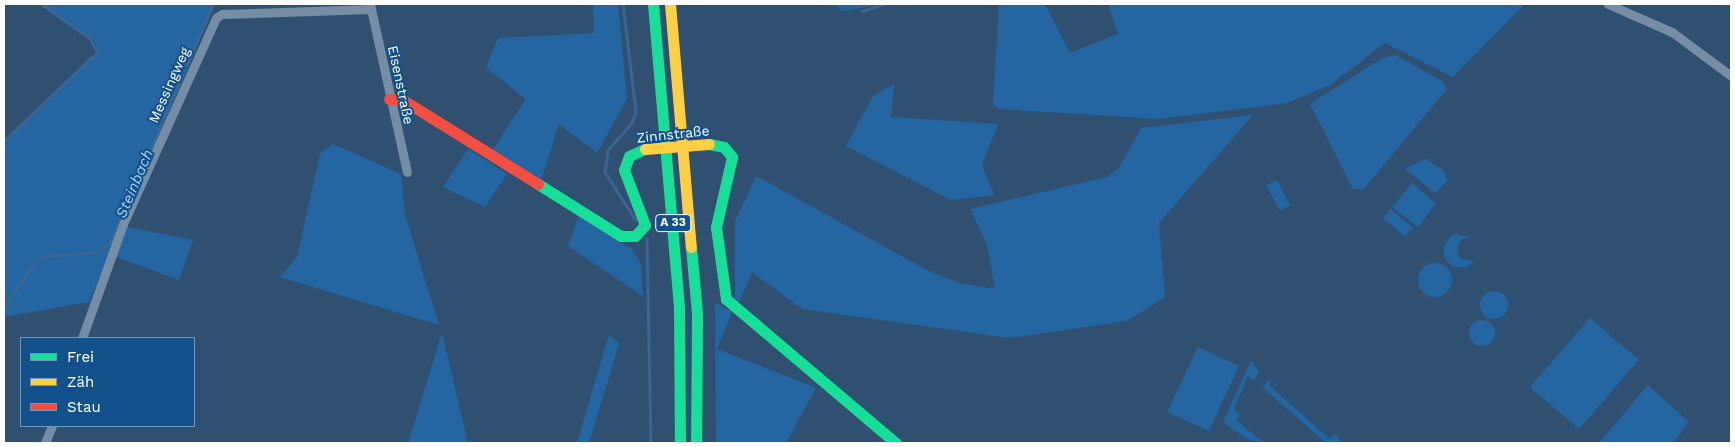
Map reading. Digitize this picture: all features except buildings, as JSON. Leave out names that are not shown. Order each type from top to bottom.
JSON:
[{"type":"main road","name":"A 33","points":[[653,4],[664,94],[679,309],[680,443]]},
{"type":"main road","name":"A 33","points":[[670,4],[697,313],[696,443]]},
{"type":"main road","name":"Zinnstraße","points":[[389,99],[404,100],[621,236],[635,236],[645,225],[624,170],[632,153],[644,150],[709,144],[724,147],[732,157],[716,227],[726,299],[896,443]]},
{"type":"street","points":[[1608,4],[1672,32],[1731,76]]},
{"type":"street","name":"Eisenstraße","points":[[371,7],[389,99],[407,172]]},
{"type":"street","name":"Messingweg","points":[[82,337],[123,224],[216,18],[222,14],[371,7]]},
{"type":"street","points":[[45,443],[52,427]]},
{"type":"shaded area","points":[[41,4],[215,4],[89,302],[4,317],[4,143],[99,53],[94,40]]},
{"type":"shaded area","points":[[593,4],[618,4],[627,99],[597,153],[559,124],[541,181],[492,151],[526,99],[486,68],[498,38],[594,33]]},
{"type":"shaded area","points":[[833,4],[883,4],[843,11]]},
{"type":"shaded area","points":[[999,4],[1045,4],[1070,53],[1118,34],[1108,4],[1525,4],[1453,77],[1385,43],[1330,85],[1287,103],[1159,119],[999,109],[993,104]]},
{"type":"shaded area","points":[[1395,55],[1442,81],[1447,89],[1363,190],[1353,189],[1310,104],[1382,58]]},
{"type":"shaded area","points":[[894,84],[891,117],[998,124],[982,165],[994,195],[951,200],[846,146],[873,96]]},
{"type":"shaded area","points":[[1253,115],[1159,223],[1165,297],[1127,321],[1010,338],[802,309],[752,272],[737,306],[735,300],[735,221],[756,176],[929,271],[959,283],[995,289],[987,245],[970,209],[1107,177],[1119,168],[1141,128]]},
{"type":"shaded area","points":[[333,144],[401,174],[405,215],[439,325],[280,277],[297,257],[320,154]]},
{"type":"shaded area","points":[[468,149],[507,174],[485,207],[443,187]]},
{"type":"shaded area","points":[[1425,159],[1443,170],[1448,180],[1435,193],[1405,169]]},
{"type":"shaded area","points":[[1277,180],[1290,205],[1280,211],[1266,185]]},
{"type":"shaded area","points":[[1412,183],[1436,204],[1418,227],[1392,207]]},
{"type":"shaded area","points":[[1391,209],[1413,228],[1405,237],[1383,218]]},
{"type":"shaded area","points":[[579,215],[633,250],[641,265],[643,296],[568,246]]},
{"type":"shaded area","points":[[127,227],[193,240],[179,280],[116,257]]},
{"type":"shaded area","points":[[1453,234],[1473,237],[1462,239],[1457,247],[1460,259],[1474,261],[1467,267],[1453,267],[1444,257],[1444,245]]},
{"type":"shaded area","points":[[1435,263],[1442,264],[1447,268],[1451,273],[1451,287],[1447,292],[1442,296],[1435,297],[1428,296],[1423,292],[1419,287],[1418,280],[1419,273],[1423,268],[1428,264]]},
{"type":"shaded area","points":[[1494,291],[1504,295],[1508,305],[1504,315],[1494,319],[1484,315],[1480,305],[1484,295]]},
{"type":"shaded area","points":[[715,303],[732,312],[717,349],[816,388],[786,443],[716,443]]},
{"type":"shaded area","points":[[1590,318],[1639,360],[1579,429],[1530,387]]},
{"type":"shaded area","points":[[1482,320],[1491,324],[1495,333],[1491,342],[1482,346],[1473,342],[1469,333],[1473,324]]},
{"type":"shaded area","points":[[442,333],[468,443],[408,443]]},
{"type":"shaded area","points":[[609,334],[619,344],[589,443],[577,443]]},
{"type":"shaded area","points":[[1198,347],[1239,366],[1209,431],[1167,412]]},
{"type":"shaded area","points":[[1251,360],[1259,372],[1254,381],[1248,376],[1234,409],[1240,414],[1236,420],[1264,443],[1247,439],[1223,422]]},
{"type":"shaded area","points":[[1271,378],[1270,386],[1330,439],[1335,434],[1342,443],[1326,443],[1262,387]]},
{"type":"shaded area","points":[[1648,385],[1689,422],[1673,443],[1599,443]]},
{"type":"waterway","points":[[4,141],[97,52],[90,39],[41,4]]},
{"type":"waterway","name":"Steinbach","points":[[4,306],[37,261],[47,256],[96,252],[110,243],[213,4]]},
{"type":"waterway","points":[[623,4],[636,112],[632,123],[608,151],[605,172],[635,219]]},
{"type":"waterway","points":[[862,11],[884,4]]},
{"type":"waterway","points":[[647,238],[651,443]]},
{"type":"traffic: fast","points":[[653,4],[679,309],[680,443]]},
{"type":"traffic: fast","points":[[709,144],[724,147],[732,157],[716,227],[726,299],[896,443]]},
{"type":"traffic: fast","points":[[538,184],[621,236],[635,236],[645,225],[624,170],[629,156],[645,149]]},
{"type":"traffic: fast","points":[[691,247],[697,313],[696,443]]},
{"type":"traffic: slow","points":[[670,4],[691,247]]},
{"type":"traffic: slow","points":[[645,149],[709,144]]},
{"type":"traffic: jam","points":[[389,99],[403,100],[538,184]]}]
